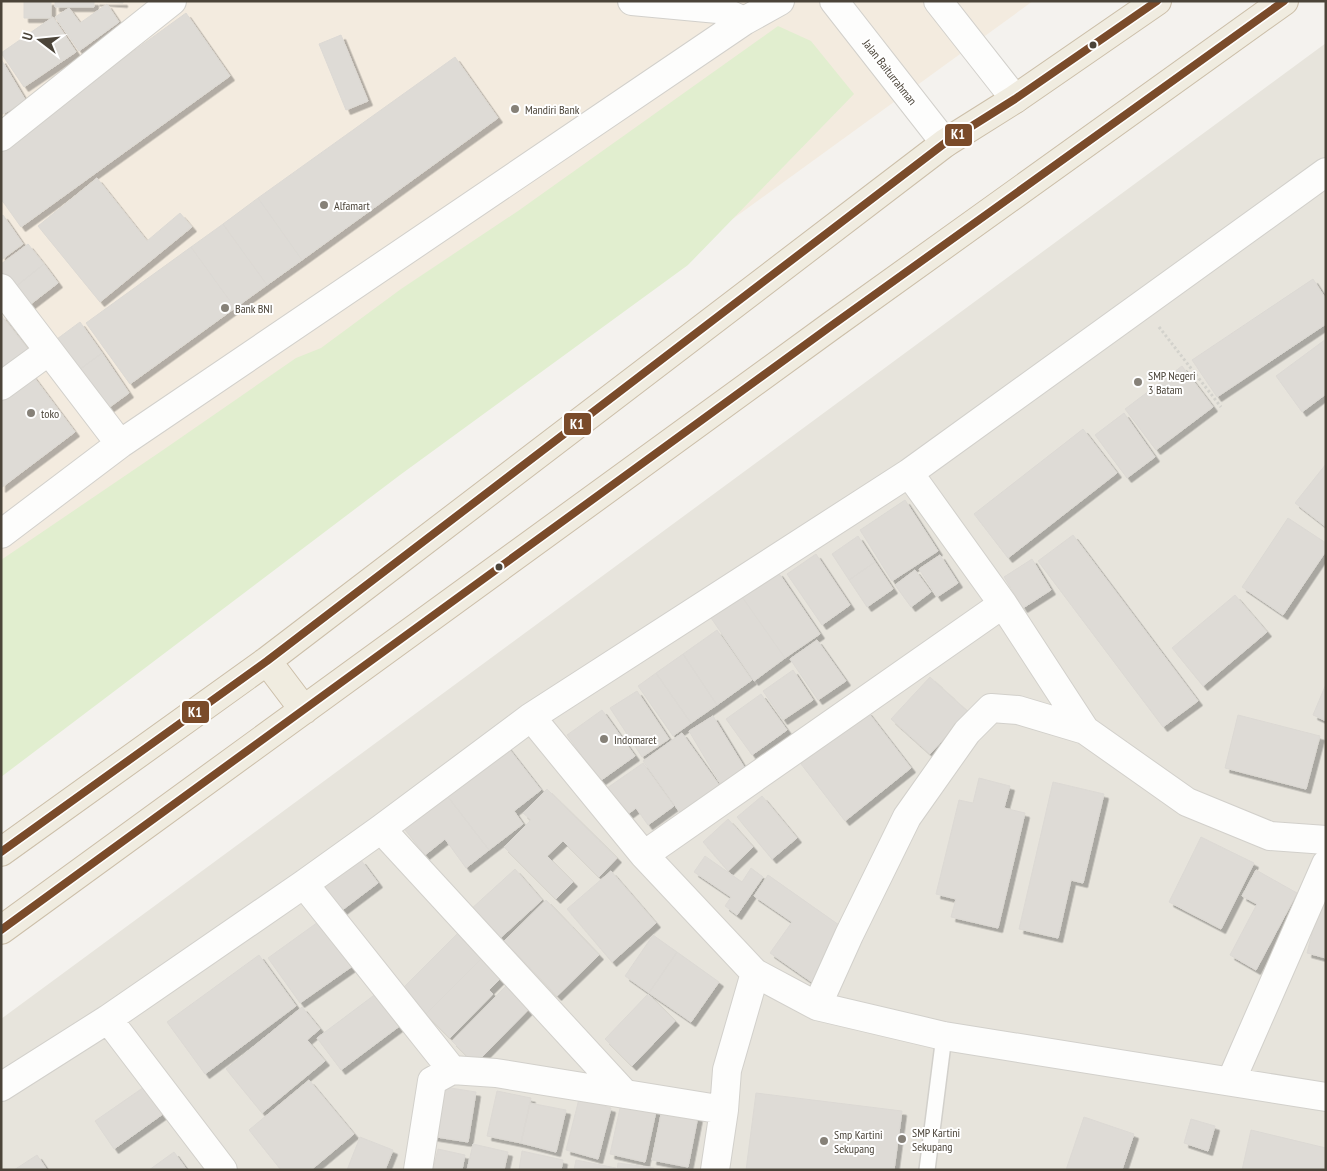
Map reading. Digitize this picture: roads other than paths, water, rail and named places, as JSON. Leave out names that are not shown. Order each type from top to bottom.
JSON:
[{"type":"highway","points":[[1,852],[267,662],[945,143],[1015,99],[1158,1]]},
{"type":"highway","points":[[1,930],[831,326],[1284,1]]},
{"type":"highway","points":[[267,662],[304,710]]},
{"type":"street","points":[[1,137],[172,1]]},
{"type":"street","points":[[632,1],[716,5],[744,21]]},
{"type":"street","points":[[1,534],[120,444],[744,21],[780,1]]},
{"type":"street","name":"Jalan Baiturrahman","points":[[834,1],[945,143]]},
{"type":"street","points":[[938,1],[1015,99]]},
{"type":"street","points":[[1,1087],[108,1019],[304,884],[381,830],[531,717],[909,473],[1326,172]]},
{"type":"street","points":[[1,288],[120,444]]},
{"type":"street","points":[[1,386],[49,351]]},
{"type":"street","points":[[909,473],[1003,604],[1085,730]]},
{"type":"street","points":[[644,856],[1003,604]]},
{"type":"street","points":[[817,1006],[906,817],[967,732],[991,708],[1018,710],[1085,730],[1187,802],[1270,836],[1326,840]]},
{"type":"street","points":[[531,717],[644,856],[755,973],[817,1006],[944,1036],[1326,1097]]},
{"type":"street","points":[[381,830],[625,1094]]},
{"type":"street","points":[[1231,1081],[1326,864]]},
{"type":"street","points":[[304,884],[452,1070]]},
{"type":"street","points":[[715,1170],[728,1070],[755,973]]},
{"type":"street","points":[[108,1019],[223,1170]]},
{"type":"street","points":[[418,1170],[432,1081],[452,1070],[496,1073],[724,1110]]},
{"type":"lane","points":[[927,1170],[944,1036]]},
{"type":"place","name":"Mandiri Bank","points":[[515,109]]},
{"type":"place","name":"Alfamart","points":[[324,205]]},
{"type":"place","name":"Bank BNI","points":[[225,308]]},
{"type":"place","name":"SMP Negeri 3 Batam","points":[[1138,382]]},
{"type":"place","name":"toko","points":[[31,413]]},
{"type":"place","name":"Indomaret","points":[[604,739]]},
{"type":"place","name":"SMP Kartini Sekupang","points":[[902,1139]]},
{"type":"place","name":"Smp Kartini Sekupang","points":[[824,1141]]}]
